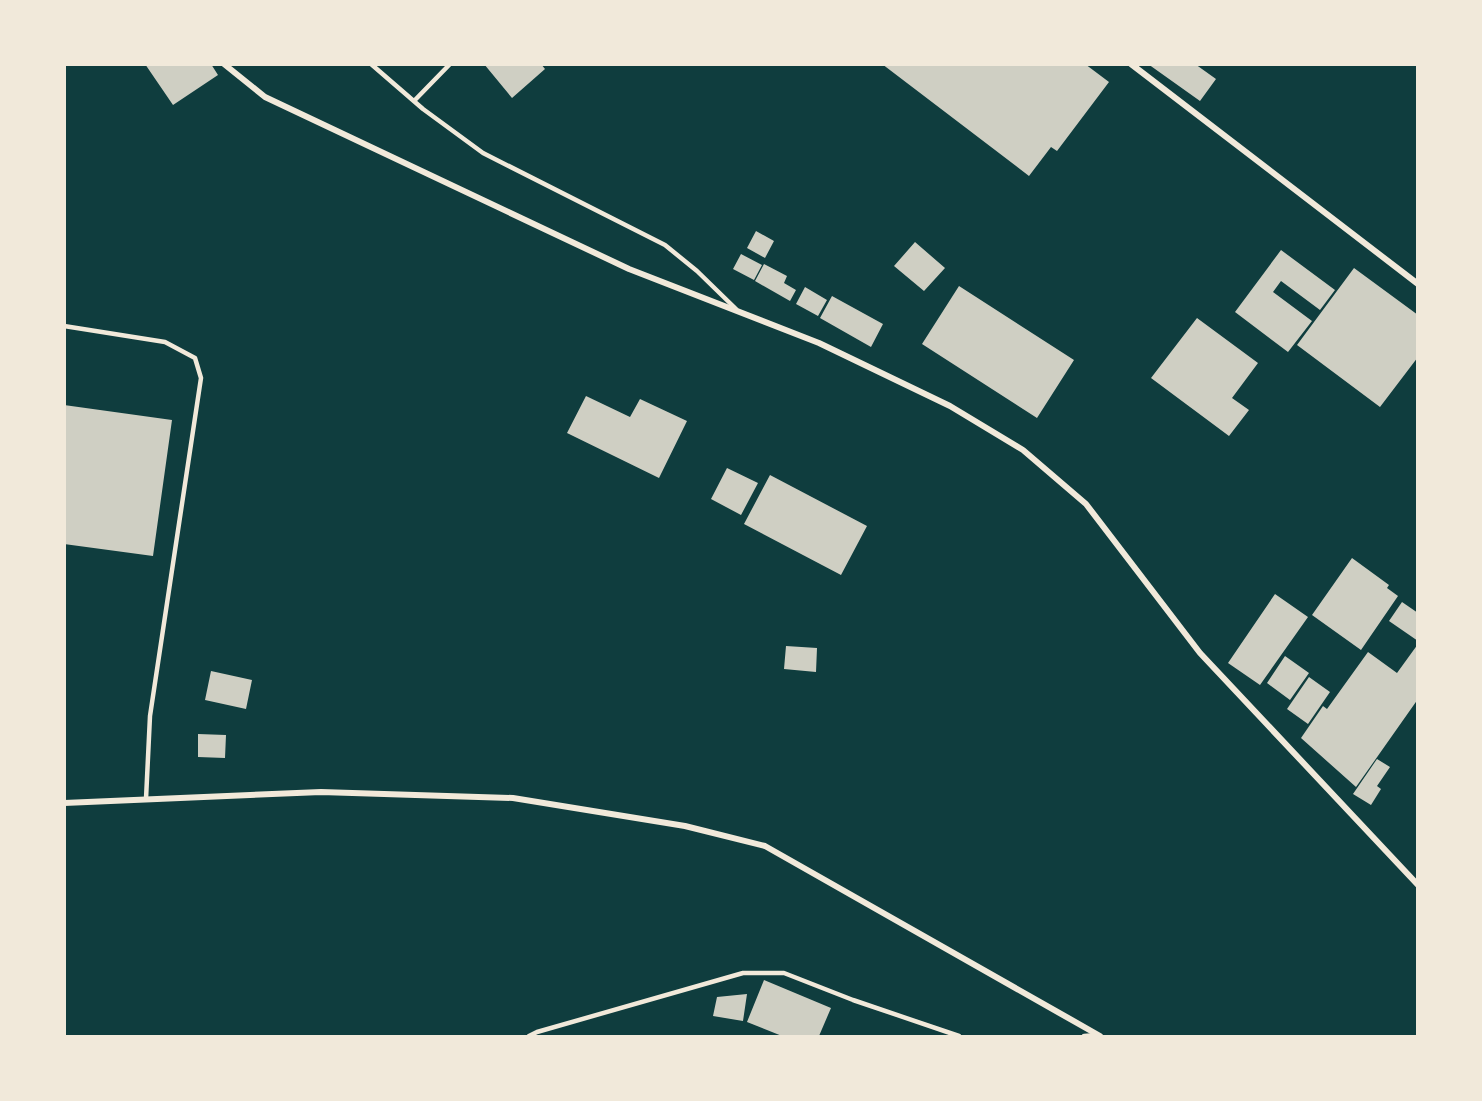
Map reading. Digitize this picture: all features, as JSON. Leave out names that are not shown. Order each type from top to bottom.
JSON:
[{"type":"street","points":[[224,64],[265,97],[629,269],[819,343],[950,406],[1023,450],[1086,504],[1200,653],[1418,885]]},
{"type":"street","points":[[1131,64],[1418,284]]},
{"type":"street","points":[[64,803],[321,792],[513,798],[685,826],[765,846],[1098,1036]]},
{"type":"lane","points":[[371,64],[414,101],[483,153],[665,245],[697,271],[738,311]]},
{"type":"lane","points":[[414,101],[450,64]]},
{"type":"lane","points":[[64,326],[165,342],[195,358],[201,378],[150,716],[146,799]]},
{"type":"lane","points":[[529,1036],[743,973],[784,973],[853,1000],[959,1036]]},
{"type":"lane","points":[[1084,1036],[1098,1036]]},
{"type":"building","points":[[145,64],[211,64],[218,75],[173,105]]},
{"type":"building","points":[[484,64],[541,64],[545,69],[512,98]]},
{"type":"building","points":[[882,64],[1085,64],[1109,82],[1057,151],[1051,147],[1029,176]]},
{"type":"building","points":[[1148,64],[1195,64],[1216,79],[1200,101]]},
{"type":"building","points":[[756,231],[774,241],[765,258],[747,248]]},
{"type":"building","points":[[915,242],[945,268],[924,291],[894,266]]},
{"type":"building","points":[[1281,250],[1335,290],[1320,310],[1281,281],[1273,292],[1312,321],[1288,352],[1235,312]]},
{"type":"building","points":[[741,254],[762,265],[754,280],[733,269]]},
{"type":"building","points":[[764,264],[787,276],[784,283],[796,290],[790,301],[755,281]]},
{"type":"building","points":[[1354,268],[1418,315],[1418,357],[1380,407],[1297,345]]},
{"type":"building","points":[[959,286],[1074,360],[1037,418],[922,344]]},
{"type":"building","points":[[805,287],[827,300],[818,316],[796,304]]},
{"type":"building","points":[[832,296],[883,324],[871,347],[820,318]]},
{"type":"building","points":[[1197,318],[1258,363],[1232,398],[1249,410],[1229,436],[1151,378]]},
{"type":"building","points":[[586,396],[630,417],[640,399],[687,421],[659,478],[567,433]]},
{"type":"building","points":[[64,405],[172,420],[153,556],[64,544]]},
{"type":"building","points":[[727,468],[758,483],[741,515],[711,499]]},
{"type":"building","points":[[770,475],[867,526],[841,575],[744,524]]},
{"type":"building","points":[[1352,558],[1389,585],[1387,588],[1398,596],[1361,650],[1312,615]]},
{"type":"building","points":[[1275,594],[1308,617],[1260,685],[1228,663]]},
{"type":"building","points":[[1402,602],[1418,613],[1418,641],[1389,621]]},
{"type":"building","points":[[1418,644],[1418,699],[1356,787],[1301,738],[1323,706],[1327,709],[1368,652],[1397,673]]},
{"type":"building","points":[[786,646],[817,648],[816,672],[784,669]]},
{"type":"building","points":[[1285,656],[1309,673],[1290,700],[1267,683]]},
{"type":"building","points":[[211,671],[252,680],[246,709],[205,700]]},
{"type":"building","points":[[1309,677],[1330,692],[1308,724],[1287,709]]},
{"type":"building","points":[[198,734],[226,735],[225,758],[198,757]]},
{"type":"building","points":[[1377,759],[1390,767],[1377,786],[1381,789],[1371,805],[1353,794]]},
{"type":"building","points":[[764,980],[831,1008],[819,1036],[782,1036],[747,1022]]},
{"type":"building","points":[[747,994],[743,1021],[713,1016],[717,997]]}]
